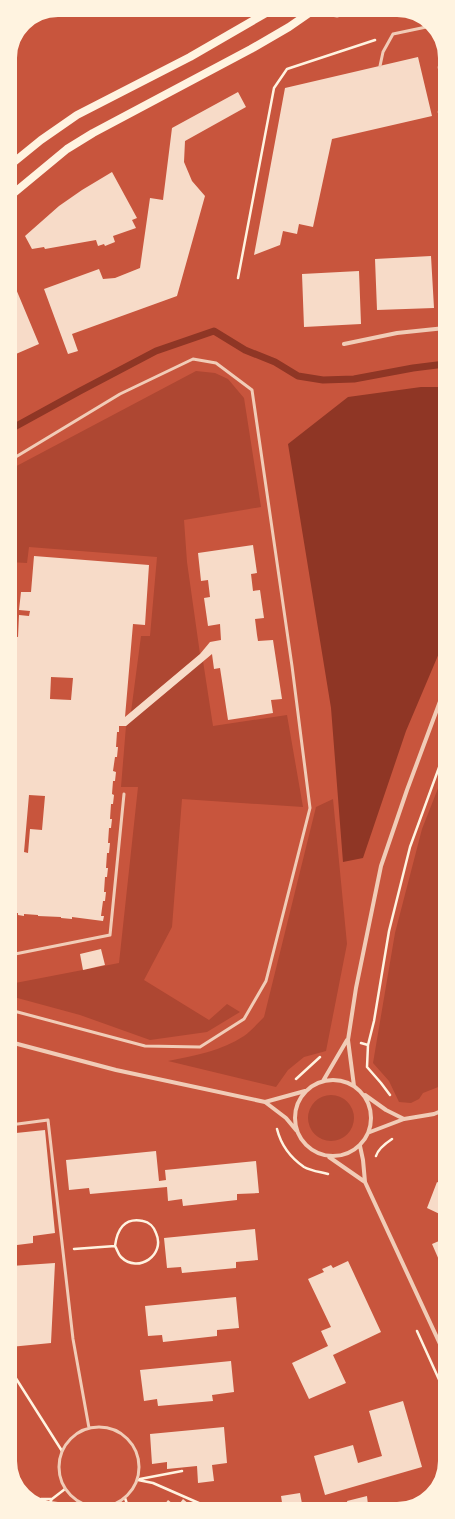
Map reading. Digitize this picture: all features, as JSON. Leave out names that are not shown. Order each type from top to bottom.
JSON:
[{"type":"main road","points":[[16,160],[41,140],[77,115],[190,57],[261,16]]},
{"type":"main road","points":[[16,191],[67,149],[93,133],[251,49],[305,16]]},
{"type":"street","points":[[344,344],[397,333],[439,329]]},
{"type":"street","points":[[354,1086],[348,1040],[356,988],[381,866],[406,790],[439,706]]},
{"type":"street","points":[[323,1081],[348,1040]]},
{"type":"street","points":[[16,1044],[116,1070],[265,1102],[286,1118],[308,1148],[318,1154],[329,1157],[365,1182]]},
{"type":"street","points":[[296,1130],[294,1120],[295,1109],[299,1100],[306,1091],[323,1081],[344,1081],[354,1086],[386,1110],[404,1119]]},
{"type":"street","points":[[265,1102],[306,1091]]},
{"type":"street","points":[[329,1157],[340,1156],[351,1152],[360,1146],[370,1132],[372,1122],[371,1112],[368,1102],[363,1094]]},
{"type":"street","points":[[370,1132],[404,1119],[439,1112]]},
{"type":"street","points":[[360,1146],[365,1182],[439,1342]]},
{"type":"lane","points":[[380,66],[383,52],[393,34],[424,27]]},
{"type":"lane","points":[[16,457],[120,394],[193,360],[216,363],[252,390],[292,666],[310,808],[266,980],[244,1019],[200,1047],[145,1046],[16,1012]]},
{"type":"lane","points":[[16,954],[110,935],[124,794]]},
{"type":"lane","points":[[16,1124],[48,1120],[73,1338],[89,1428]]},
{"type":"lane","points":[[82,1503],[72,1497],[65,1489],[60,1477],[59,1464],[62,1451],[68,1441],[78,1433],[89,1428],[101,1427],[114,1429],[124,1435],[133,1444],[138,1455],[140,1468],[138,1480],[133,1490],[118,1503]]},
{"type":"path","points":[[238,278],[274,88],[287,69],[393,34]]},
{"type":"path","points":[[391,1097],[381,1082],[367,1067],[368,1045],[374,1021],[388,931],[408,855],[439,770]]},
{"type":"path","points":[[348,1040],[368,1045]]},
{"type":"path","points":[[294,1080],[322,1055]]},
{"type":"path","points":[[376,1158],[377,1153],[386,1144],[394,1138],[404,1135],[404,1119]]},
{"type":"path","points":[[277,1126],[280,1139],[290,1154],[305,1168],[331,1175]]},
{"type":"path","points":[[133,1220],[144,1221],[154,1228],[159,1238],[158,1250],[151,1259],[141,1264],[129,1263],[120,1256],[115,1246],[116,1234],[123,1225],[133,1220]]},
{"type":"path","points":[[64,1250],[115,1246]]},
{"type":"path","points":[[16,1378],[62,1451]]},
{"type":"path","points":[[138,1480],[182,1471]]},
{"type":"path","points":[[138,1480],[153,1482],[199,1503]]},
{"type":"path","points":[[50,1502],[65,1489]]},
{"type":"path","points":[[125,1498],[127,1503]]},
{"type":"path","points":[[41,1499],[52,1499]]},
{"type":"shaded area","points":[[196,371],[215,373],[228,379],[244,398],[261,507],[184,520],[187,562],[200,654],[131,712],[141,636],[150,636],[157,557],[29,547],[27,563],[16,562],[16,466]]},
{"type":"shaded area","points":[[421,387],[439,387],[439,653],[406,731],[363,858],[343,862],[331,708],[288,444],[348,397]]},
{"type":"shaded area","points":[[203,661],[213,726],[287,715],[303,807],[182,799],[172,927],[144,980],[209,1020],[227,1004],[240,1012],[207,1032],[150,1040],[80,1015],[16,998],[16,983],[119,963],[138,787],[121,787],[126,726]]},
{"type":"shaded area","points":[[439,786],[439,1087],[423,1093],[419,1099],[411,1103],[399,1102],[389,1081],[373,1063],[395,933],[422,829]]},
{"type":"shaded area","points":[[333,799],[347,944],[326,1051],[304,1057],[288,1070],[276,1087],[168,1061],[197,1055],[226,1046],[244,1036],[264,1017],[316,807]]},
{"type":"shaded area","points":[[331,1095],[344,1099],[350,1105],[354,1118],[350,1131],[344,1137],[331,1141],[318,1137],[312,1131],[308,1118],[312,1105],[318,1099]]},
{"type":"building","points":[[418,57],[432,116],[332,139],[313,227],[299,224],[297,234],[283,231],[280,245],[254,255],[285,88]]},
{"type":"building","points":[[238,92],[246,107],[185,141],[184,162],[192,181],[205,196],[177,296],[72,334],[78,351],[68,354],[44,289],[99,269],[103,279],[115,278],[140,268],[150,198],[163,200],[172,128]]},
{"type":"building","points":[[112,172],[137,218],[132,220],[136,228],[113,236],[115,242],[105,246],[104,244],[98,246],[96,240],[45,249],[44,247],[32,249],[25,236],[59,206]]},
{"type":"building","points":[[431,256],[434,308],[377,310],[375,259]]},
{"type":"building","points":[[359,271],[361,324],[304,327],[302,274]]},
{"type":"building","points":[[16,289],[39,344],[16,354]]},
{"type":"building","points":[[253,545],[257,573],[251,574],[253,591],[260,590],[264,618],[255,619],[258,641],[273,640],[282,699],[271,700],[273,713],[228,720],[220,668],[214,669],[212,654],[126,726],[119,726],[116,747],[118,747],[117,757],[115,757],[113,771],[116,772],[115,781],[113,781],[112,794],[114,795],[113,804],[111,804],[111,828],[109,828],[108,843],[110,843],[109,853],[107,853],[106,868],[108,868],[107,877],[105,877],[104,892],[106,892],[101,916],[104,916],[103,921],[72,917],[72,919],[38,915],[18,915],[18,913],[16,913],[16,637],[18,637],[19,615],[29,616],[30,611],[19,610],[21,592],[31,592],[34,556],[149,565],[145,625],[133,624],[125,717],[200,654],[210,642],[221,640],[220,624],[208,626],[204,598],[210,597],[208,580],[201,581],[198,553]],"holes":[[[51,677],[73,678],[71,700],[50,699]],[[29,795],[45,796],[42,830],[30,829],[28,853],[24,852]]]},
{"type":"building","points":[[101,949],[105,965],[83,970],[80,954]]},
{"type":"building","points":[[45,1130],[55,1233],[33,1236],[33,1243],[17,1245],[16,1234],[16,1133]]},
{"type":"building","points":[[156,1151],[159,1181],[166,1180],[165,1170],[256,1161],[259,1193],[237,1194],[237,1200],[183,1206],[182,1199],[168,1201],[167,1187],[90,1194],[89,1188],[69,1190],[66,1160]]},
{"type":"building","points":[[437,1182],[439,1183],[439,1214],[427,1208]]},
{"type":"building","points":[[255,1229],[258,1260],[236,1262],[236,1268],[182,1273],[181,1267],[167,1268],[164,1238]]},
{"type":"building","points":[[439,1241],[439,1260],[432,1244]]},
{"type":"building","points":[[348,1261],[381,1332],[333,1355],[346,1383],[309,1399],[292,1363],[328,1346],[321,1331],[331,1327],[308,1279],[324,1272],[322,1269],[331,1265],[333,1268]]},
{"type":"building","points":[[55,1263],[51,1343],[16,1346],[16,1266]]},
{"type":"building","points":[[236,1297],[239,1328],[217,1330],[217,1336],[163,1342],[162,1335],[148,1336],[145,1306]]},
{"type":"building","points":[[231,1361],[234,1392],[212,1395],[213,1401],[158,1406],[157,1399],[144,1401],[140,1370]]},
{"type":"building","points":[[403,1401],[422,1467],[325,1495],[314,1456],[353,1445],[358,1463],[382,1456],[369,1411]]},
{"type":"building","points":[[224,1427],[227,1463],[212,1465],[214,1481],[198,1483],[197,1466],[167,1469],[167,1462],[152,1464],[150,1434]]},
{"type":"building","points":[[300,1493],[302,1503],[282,1503],[281,1496]]},
{"type":"building","points":[[367,1496],[368,1503],[348,1503],[347,1501]]},
{"type":"building","points":[[183,1499],[188,1503],[180,1503]]},
{"type":"waterway","points":[[16,426],[156,351],[214,331],[245,350],[275,362],[298,376],[323,380],[354,379],[439,365]]}]
